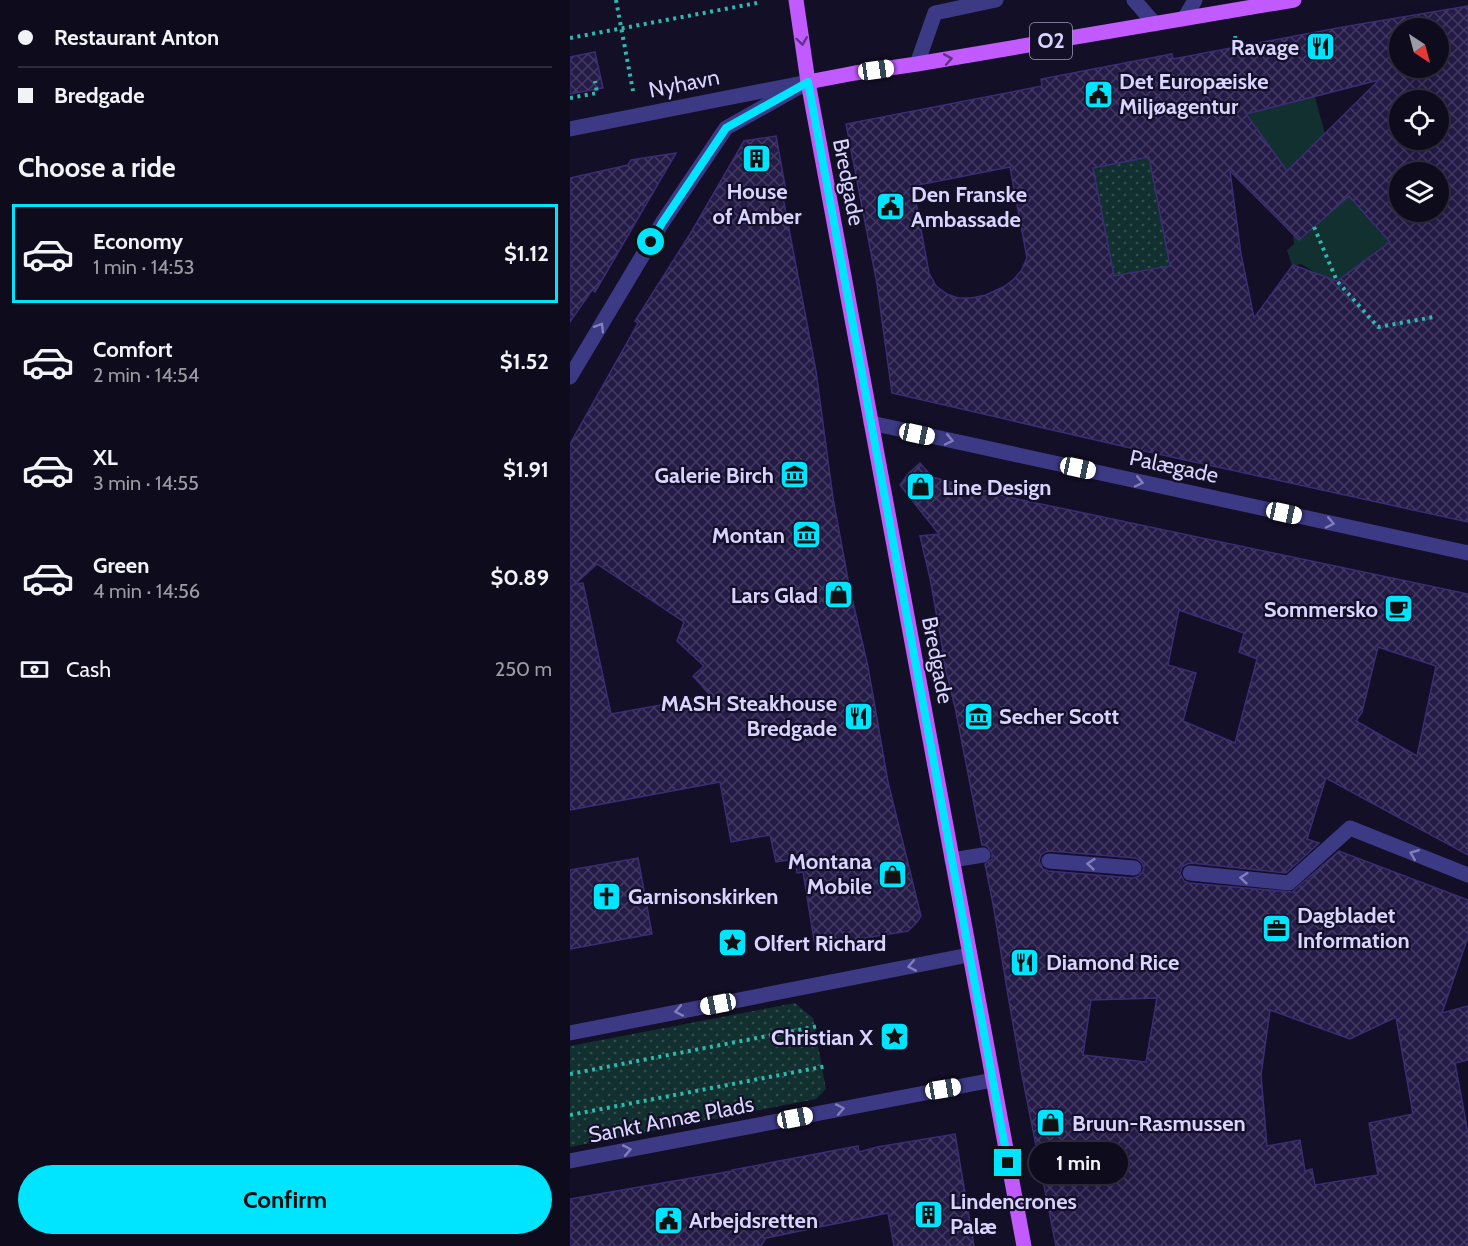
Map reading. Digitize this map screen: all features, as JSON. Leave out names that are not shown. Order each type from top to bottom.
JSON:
[{"type":"main road","name":"Bredgade","points":[[796,0],[808,82],[1024,1246]]},
{"type":"main road","name":"O2","points":[[808,82],[1294,0]]},
{"type":"street","points":[[917,64],[935,13],[996,0]]},
{"type":"street","points":[[1134,0],[1155,24]]},
{"type":"street","points":[[1184,19],[1195,0]]},
{"type":"street","name":"Nyhavn","points":[[570,129],[808,82]]},
{"type":"street","points":[[570,377],[662,223],[726,128],[808,82]]},
{"type":"street","name":"Palægade","points":[[871,423],[1468,554]]},
{"type":"street","points":[[1190,873],[1289,883],[1350,828],[1468,875]]},
{"type":"street","points":[[952,860],[983,855]]},
{"type":"street","points":[[1049,861],[1134,868]]},
{"type":"street","points":[[570,1033],[969,955]]},
{"type":"street","name":"Sankt Annæ Plads","points":[[570,1161],[993,1080]]},
{"type":"path","points":[[616,0],[638,115]]},
{"type":"path","points":[[570,38],[757,3]]},
{"type":"path","points":[[570,98],[597,93],[595,81]]},
{"type":"path","points":[[1314,227],[1337,281],[1378,327],[1434,317]]},
{"type":"path","points":[[570,1074],[819,1026]]},
{"type":"path","points":[[570,1115],[827,1066]]},
{"type":"green space","points":[[1312,86],[1325,134],[1347,193],[1390,242],[1337,281],[1301,264],[1292,266],[1287,250],[1294,244],[1293,235],[1265,206],[1253,182],[1212,120]]},
{"type":"green space","points":[[1149,157],[1170,267],[1114,276],[1093,168]]},
{"type":"green space","points":[[795,1003],[813,1018],[826,1089],[816,1099],[570,1147],[570,1046]]},
{"type":"building","points":[[1468,6],[1468,522],[892,393],[877,284],[846,124],[1042,86],[1041,79],[1172,54],[1173,59],[1389,19],[1389,78],[1449,78],[1449,18],[1397,18]],"holes":[[[1379,80],[1287,171],[1246,114]],[[1149,157],[1170,266],[1114,276],[1093,168]],[[1010,167],[1027,258],[1021,271],[1005,286],[986,295],[971,298],[958,298],[936,286],[929,273],[913,186]],[[1230,171],[1299,240],[1349,196],[1390,242],[1337,281],[1293,265],[1254,318],[1241,254]]]},
{"type":"building","points":[[595,52],[603,88],[570,94],[570,57]]},
{"type":"building","points":[[776,136],[786,191],[782,192],[816,371],[833,498],[849,585],[868,667],[888,782],[921,916],[908,931],[815,946],[803,872],[797,873],[795,859],[776,862],[770,835],[731,842],[720,782],[570,810],[570,444],[638,323],[635,321],[692,231],[744,141]],"holes":[[[597,564],[684,622],[677,641],[704,666],[693,676],[711,696],[611,714],[583,583],[575,584]]]},
{"type":"building","points":[[676,153],[595,292],[592,290],[570,322],[570,178],[628,165],[631,160]]},
{"type":"building","points":[[920,463],[932,477],[1008,497],[1468,594],[1468,855],[1326,778],[1307,839],[1319,843],[1286,873],[1191,863],[1182,867],[1180,873],[1184,881],[1189,883],[1292,892],[1339,851],[1468,900],[1468,937],[1442,1013],[1468,1006],[1468,1060],[1455,1063],[1468,1133],[1468,1246],[1056,1246],[1022,1075],[985,864],[992,859],[992,853],[987,846],[982,845],[955,707],[941,651],[943,651],[930,578],[920,536],[939,534],[900,485]],"holes":[[[1179,610],[1244,633],[1239,652],[1257,659],[1235,743],[1183,721],[1196,673],[1168,665]],[[1378,647],[1436,666],[1417,756],[1356,721],[1362,712]],[[1045,852],[1135,858],[1142,863],[1144,869],[1139,876],[1133,878],[1048,871],[1043,869],[1039,861]],[[1157,998],[1146,1062],[1083,1055],[1091,1000]],[[1270,1010],[1350,1039],[1396,1017],[1413,1114],[1369,1123],[1378,1175],[1315,1185],[1312,1169],[1305,1171],[1300,1140],[1267,1146],[1261,1075]]]},
{"type":"building","name":"Garnisonskirken","points":[[638,858],[652,934],[570,949],[570,870]]},
{"type":"building","points":[[955,1134],[974,1246],[894,1246],[888,1213],[766,1238],[761,1246],[570,1246],[570,1199],[858,1146],[859,1152]]},
{"type":"place","name":"Ravage","points":[[1320,47]]},
{"type":"place","name":"Det Europæiske Miljøagentur","points":[[1098,94]]},
{"type":"place","name":"House of Amber","points":[[757,159]]},
{"type":"place","name":"Den Franske Ambassade","points":[[890,207]]},
{"type":"place","name":"Galerie Birch","points":[[795,475]]},
{"type":"place","name":"Line Design","points":[[921,487]]},
{"type":"place","name":"Montan","points":[[806,535]]},
{"type":"place","name":"Lars Glad","points":[[839,595]]},
{"type":"place","name":"Sommersko","points":[[1399,609]]},
{"type":"place","name":"MASH Steakhouse Bredgade","points":[[858,716]]},
{"type":"place","name":"Secher Scott","points":[[978,716]]},
{"type":"place","name":"Montana Mobile","points":[[893,874]]},
{"type":"place","name":"Garnisonskirken","points":[[607,896]]},
{"type":"place","name":"Dagbladet Information","points":[[1276,928]]},
{"type":"place","name":"Olfert Richard","points":[[733,943]]},
{"type":"place","name":"Diamond Rice","points":[[1025,962]]},
{"type":"place","name":"Christian X","points":[[894,1037]]},
{"type":"place","name":"Bruun-Rasmussen","points":[[1051,1123]]},
{"type":"place","name":"Lindencrones Palæ","points":[[929,1214]]},
{"type":"place","name":"Arbejdsretten","points":[[668,1220]]},
{"type":"route","points":[[651,242],[726,128],[808,82],[1008,1163]]}]
